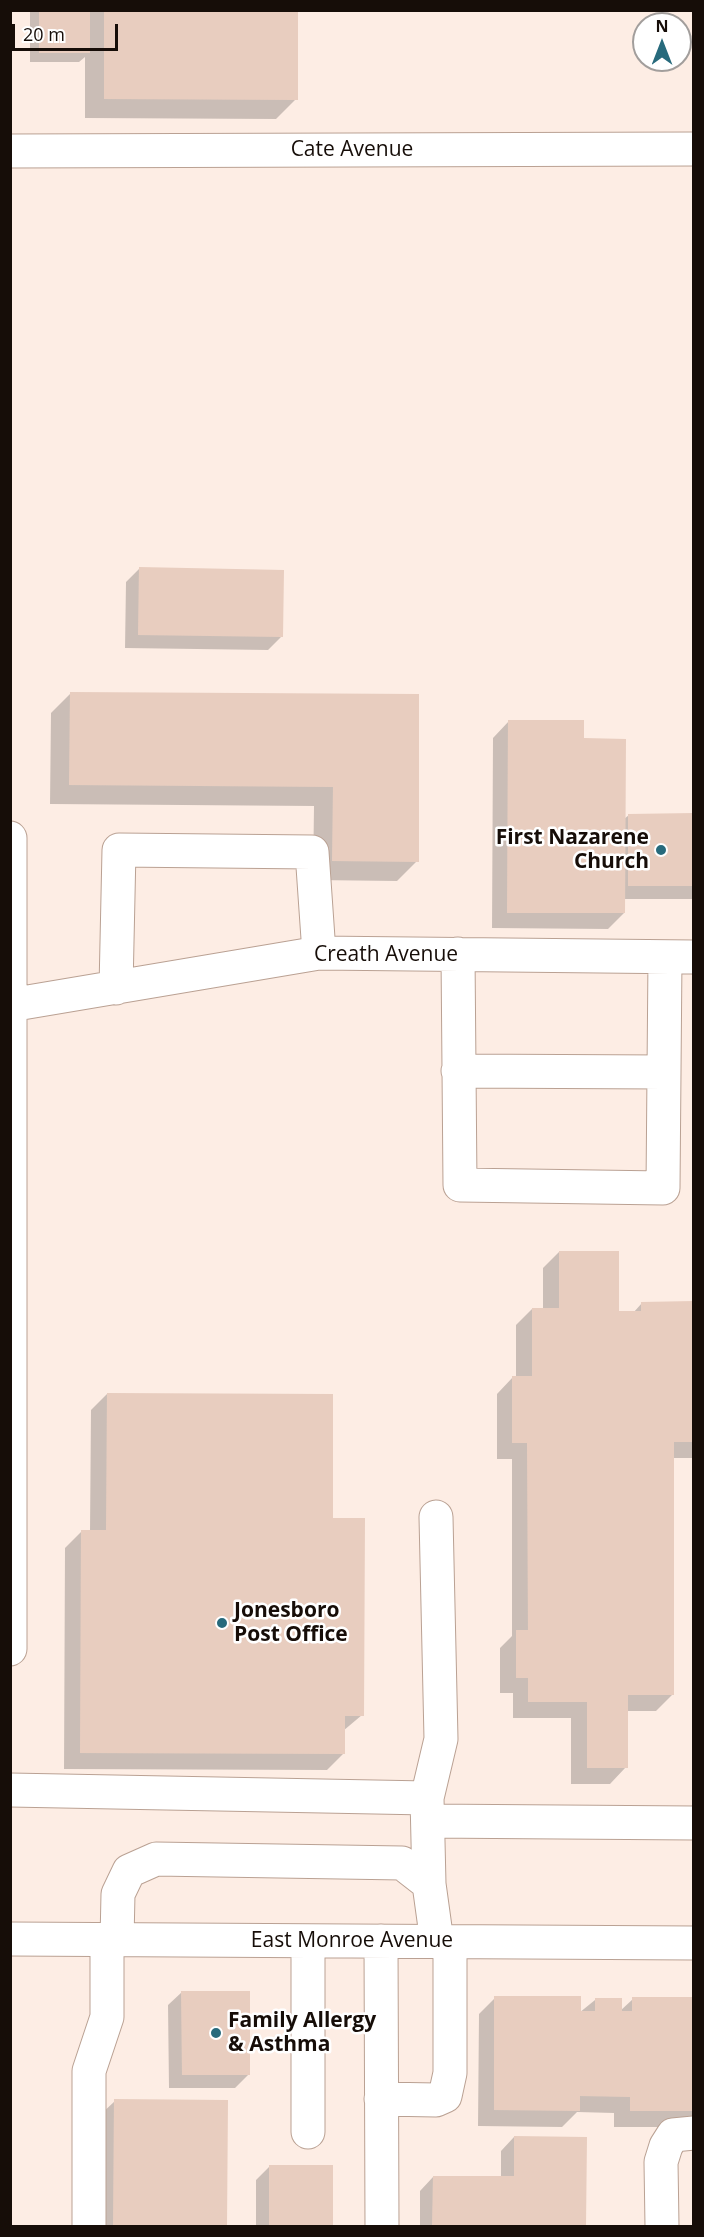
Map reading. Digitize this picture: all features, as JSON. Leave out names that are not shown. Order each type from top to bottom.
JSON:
[{"type":"street","name":"Cate Avenue","points":[[10,151],[693,148]]},
{"type":"street","points":[[10,838],[10,1649]]},
{"type":"street","points":[[116,988],[119,850],[312,852],[319,953]]},
{"type":"street","name":"Creath Avenue","points":[[11,1005],[319,953],[679,957]]},
{"type":"street","points":[[458,954],[460,1185],[663,1188],[664,1072],[679,957]]},
{"type":"street","points":[[458,1071],[664,1072]]},
{"type":"street","points":[[381,2099],[436,2100],[445,2096],[450,2073],[444,1942],[429,1884],[427,1809],[441,1739],[436,1517]]},
{"type":"street","points":[[10,1790],[693,1823]]},
{"type":"street","points":[[89,2226],[89,2071],[107,2017],[112,1940],[118,1894],[129,1870],[156,1859],[402,1863],[429,1884]]},
{"type":"street","name":"East Monroe Avenue","points":[[10,1940],[693,1943]]},
{"type":"street","points":[[308,1941],[308,2132]]},
{"type":"street","points":[[381,1941],[382,2226]]},
{"type":"street","points":[[662,2226],[661,2162],[666,2146],[673,2135],[693,2133]]},
{"type":"building","points":[[39,10],[90,10],[90,53],[39,53]]},
{"type":"building","points":[[104,10],[298,10],[298,100],[104,99]]},
{"type":"building","points":[[139,567],[284,570],[283,637],[138,635]]},
{"type":"building","points":[[70,692],[419,694],[419,862],[332,861],[333,787],[69,785]]},
{"type":"building","points":[[508,720],[584,720],[584,738],[626,739],[625,913],[507,913]]},
{"type":"building","name":"First Nazarene Church","points":[[694,813],[694,886],[628,886],[628,814]]},
{"type":"building","points":[[559,1251],[619,1251],[619,1311],[641,1311],[641,1302],[694,1301],[694,1442],[674,1442],[674,1695],[628,1695],[628,1768],[587,1768],[587,1702],[528,1702],[528,1678],[516,1678],[516,1630],[528,1630],[527,1443],[512,1443],[512,1376],[532,1376],[532,1308],[559,1308]]},
{"type":"building","name":"Jonesboro Post Office","points":[[107,1393],[333,1394],[333,1518],[365,1518],[364,1716],[345,1716],[345,1754],[80,1753],[81,1530],[106,1530]]},
{"type":"building","name":"Family Allergy & Asthma","points":[[181,1991],[250,1991],[250,2075],[182,2075]]},
{"type":"building","points":[[494,1996],[581,1996],[581,2011],[595,2011],[595,1998],[622,1998],[622,2011],[632,2011],[632,1997],[694,1997],[694,2111],[630,2111],[630,2097],[580,2096],[580,2111],[494,2110]]},
{"type":"building","points":[[114,2099],[228,2100],[227,2226],[113,2226]]},
{"type":"building","points":[[514,2136],[587,2137],[586,2226],[432,2226],[433,2176],[514,2176]]},
{"type":"building","points":[[269,2165],[333,2165],[333,2226],[269,2226]]},
{"type":"place","name":"First Nazarene Church","points":[[661,850]]},
{"type":"place","name":"Jonesboro Post Office","points":[[222,1623]]},
{"type":"place","name":"Family Allergy & Asthma","points":[[216,2033]]}]
